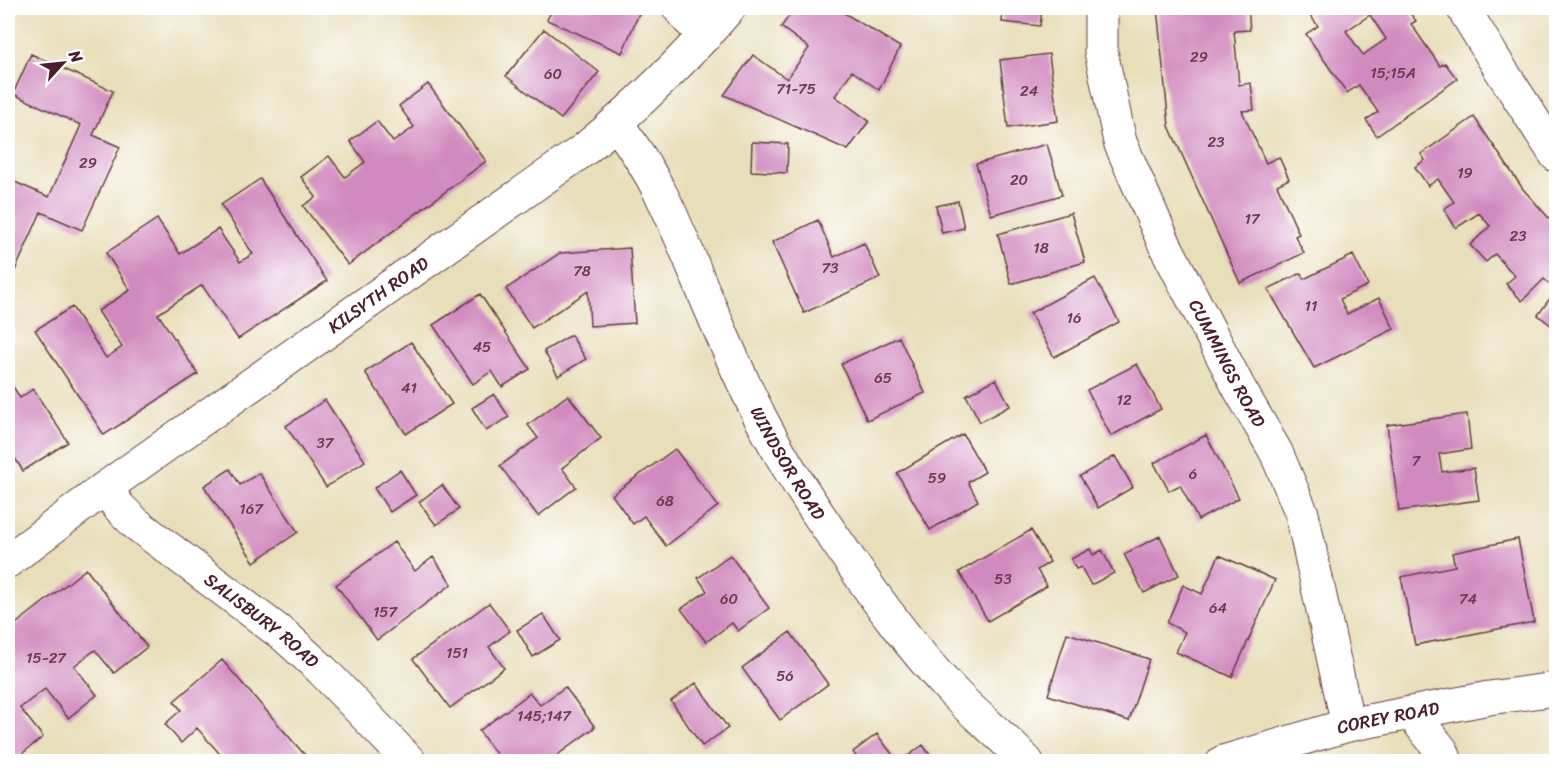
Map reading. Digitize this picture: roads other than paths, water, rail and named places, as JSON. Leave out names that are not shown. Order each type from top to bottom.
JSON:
[{"type":"street","points":[[679,8],[706,35]]},
{"type":"street","name":"KILSYTH ROAD","points":[[8,561],[105,488],[585,149],[663,79],[729,8]]},
{"type":"street","name":"CUMMINGS ROAD","points":[[1101,8],[1101,52],[1120,142],[1165,245],[1239,388],[1276,452],[1302,514],[1348,725]]},
{"type":"street","points":[[1463,8],[1557,156]]},
{"type":"street","name":"WINDSOR ROAD","points":[[616,123],[648,167],[662,192],[735,366],[762,422],[825,524],[910,642],[955,693],[1027,762]]},
{"type":"street","name":"SALISBURY ROAD","points":[[105,488],[135,523],[286,637],[321,669],[405,760]]},
{"type":"street","name":"COREY ROAD","points":[[1223,762],[1348,725],[1489,698],[1557,689]]},
{"type":"street","points":[[1412,714],[1442,751],[1446,762]]}]
